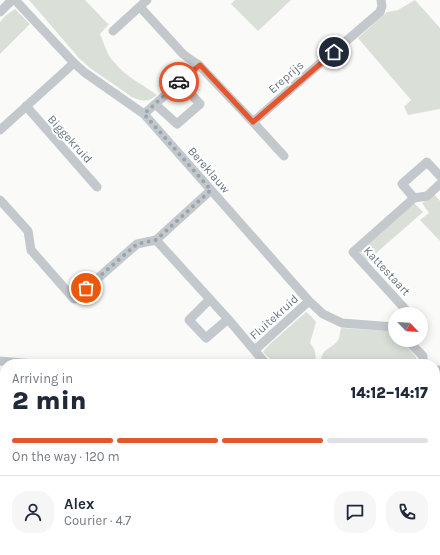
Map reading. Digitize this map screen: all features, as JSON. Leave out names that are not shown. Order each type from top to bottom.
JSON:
[{"type":"street","points":[[0,12],[14,0]]},
{"type":"street","name":"Bereklauw","points":[[14,0],[84,72],[144,114],[309,301],[323,314],[342,323],[388,326]]},
{"type":"street","points":[[113,31],[147,0]]},
{"type":"street","name":"Ereprijs","points":[[253,122],[380,12],[382,6],[381,0]]},
{"type":"street","points":[[140,7],[190,60],[200,65],[284,156]]},
{"type":"street","points":[[0,130],[74,63]]},
{"type":"street","points":[[144,114],[200,65]]},
{"type":"street","points":[[155,104],[177,124],[183,119],[200,104],[180,82]]},
{"type":"street","name":"Biggekruid","points":[[26,106],[97,187]]},
{"type":"street","points":[[414,198],[402,184],[427,162],[440,176]]},
{"type":"street","name":"Kattestaart","points":[[403,307],[353,252],[414,198],[427,196],[439,188]]},
{"type":"street","points":[[0,200],[28,231],[31,250],[74,299],[137,244],[156,240],[211,190]]},
{"type":"street","name":"Fluitekruid","points":[[156,240],[262,359]]},
{"type":"street","points":[[210,299],[189,320],[206,338],[228,319]]},
{"type":"street","name":"Fluitekruid","points":[[255,350],[309,301]]},
{"type":"street","points":[[414,347],[424,356],[424,359]]},
{"type":"shaded area","points":[[29,0],[85,0],[107,23],[110,23],[100,34],[108,52],[118,67],[157,95],[148,100],[136,99],[90,68],[79,58]]},
{"type":"shaded area","points":[[235,0],[291,0],[258,31],[231,4]]},
{"type":"shaded area","points":[[415,0],[440,28],[440,109],[408,115],[404,107],[411,100],[358,38],[387,12],[398,10]]},
{"type":"shaded area","points":[[15,9],[30,24],[0,54],[0,22],[5,16]]},
{"type":"shaded area","points":[[434,194],[440,201],[440,241],[420,220],[429,213],[422,203]]},
{"type":"shaded area","points":[[414,203],[423,212],[367,261],[359,251]]},
{"type":"shaded area","points":[[306,312],[316,322],[310,343],[315,352],[315,359],[270,359],[263,352]]},
{"type":"shaded area","points":[[341,328],[388,331],[388,347],[407,347],[417,359],[321,359],[323,354],[337,342]]},
{"type":"way so far","points":[[86,288],[137,244],[156,240],[211,190],[144,114],[179,82]]},
{"type":"route","points":[[179,82],[200,65],[253,122],[334,52]]}]
